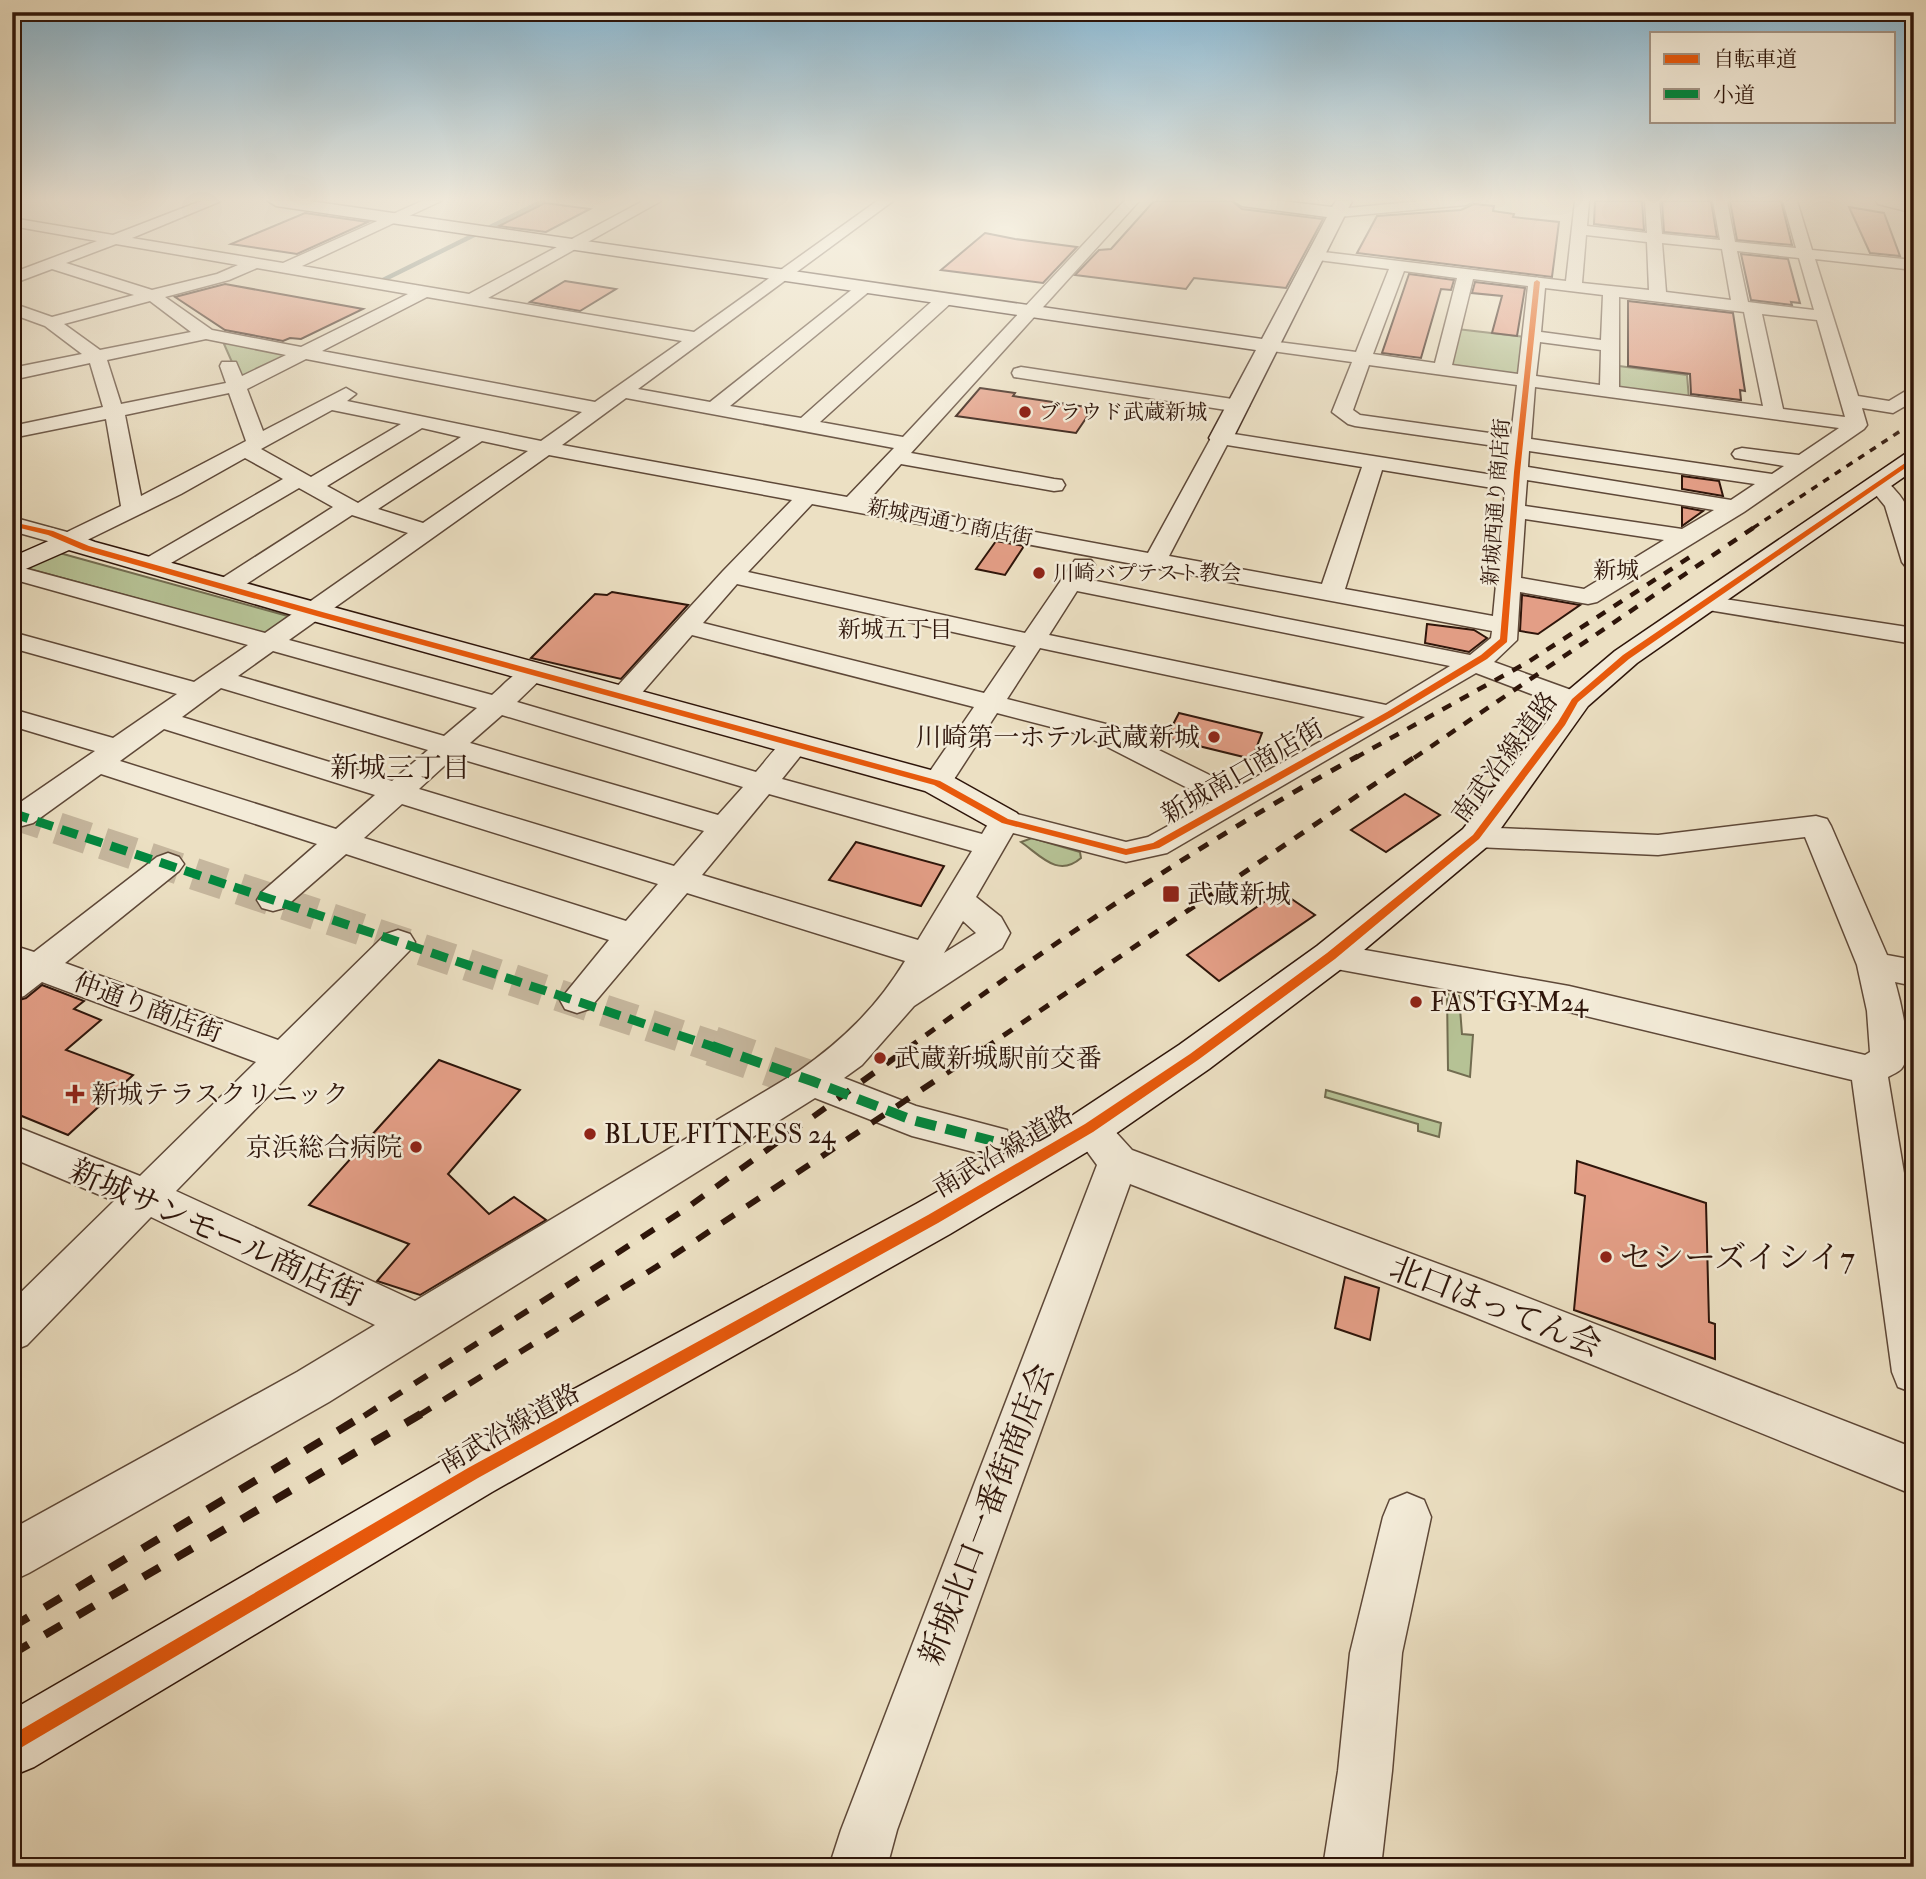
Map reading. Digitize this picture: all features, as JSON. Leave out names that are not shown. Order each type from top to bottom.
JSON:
[{"type":"street","points":[[130,289],[153,296],[211,335],[237,386],[251,446],[305,482],[354,509],[427,532]]},
{"type":"street","points":[[24,328],[180,289]]},
{"type":"street","points":[[406,289],[697,338]]},
{"type":"street","points":[[471,300],[492,289]]},
{"type":"street","points":[[22,816],[313,613],[765,289]]},
{"type":"street","points":[[714,409],[863,289]]},
{"type":"street","points":[[876,289],[1270,346],[1360,382],[1442,370],[1548,426]]},
{"type":"street","points":[[853,504],[1051,289]]},
{"type":"street","points":[[1155,561],[1299,289]]},
{"type":"street","points":[[1391,289],[1360,382],[1342,412],[1355,420],[1518,411],[1550,405]]},
{"type":"street","points":[[1442,370],[1462,289]]},
{"type":"street","name":"新城西通り商店街","points":[[328,403],[545,448],[1507,626],[1518,411],[1536,289]]},
{"type":"street","points":[[1594,289],[1824,316]]},
{"type":"street","points":[[1657,289],[1658,296]]},
{"type":"street","points":[[1741,289],[1774,413]]},
{"type":"street","points":[[1816,289],[1857,425]]},
{"type":"street","points":[[1609,392],[1611,291]]},
{"type":"street","points":[[12,432],[237,386],[425,292]]},
{"type":"street","points":[[805,425],[944,299]]},
{"type":"street","points":[[370,302],[396,307]]},
{"type":"street","points":[[12,308],[50,322],[97,356],[114,411],[133,509]]},
{"type":"street","points":[[12,374],[211,335],[599,409]]},
{"type":"street","points":[[1531,336],[1610,346]]},
{"type":"street","points":[[12,569],[133,509],[391,369]]},
{"type":"street","points":[[1021,373],[1239,406]]},
{"type":"street","points":[[622,392],[805,425],[902,451],[1054,485]]},
{"type":"street","points":[[1518,411],[1609,392],[1857,425]]},
{"type":"street","points":[[1850,401],[1894,407],[1914,392]]},
{"type":"street","points":[[1518,411],[1776,481]]},
{"type":"street","points":[[151,565],[417,423]]},
{"type":"street","points":[[1509,583],[1588,597],[1776,481],[1857,425]]},
{"type":"street","points":[[225,587],[478,435]]},
{"type":"street","points":[[1221,438],[1374,463],[1735,506]]},
{"type":"street","points":[[1805,439],[1832,443]]},
{"type":"street","points":[[1722,451],[1802,462]]},
{"type":"street","points":[[1331,593],[1374,463]]},
{"type":"street","points":[[1896,471],[1896,504],[1914,562]]},
{"type":"street","name":"南武沿線道路","points":[[12,1745],[473,1473],[920,1226],[1103,1145],[1194,1057],[1331,956],[1476,837],[1576,701],[1626,657],[1896,471]]},
{"type":"street","points":[[623,697],[731,576],[808,496]]},
{"type":"street","points":[[1514,511],[1686,537]]},
{"type":"street","points":[[12,524],[313,613],[937,783],[997,833],[902,997],[849,1055],[812,1081],[418,1324],[301,1394],[12,1556]]},
{"type":"street","points":[[937,783],[1094,549]]},
{"type":"street","name":"新城南口商店街","points":[[12,569],[498,705],[762,783],[997,833],[1126,852],[1156,846],[1390,714],[1478,660],[1504,640],[1507,626]]},
{"type":"street","points":[[731,576],[1390,714]]},
{"type":"street","points":[[1071,583],[1478,660],[1576,701]]},
{"type":"street","points":[[1705,603],[1914,636]]},
{"type":"street","name":"新城南口商店街","points":[[686,626],[1096,730],[1235,800]]},
{"type":"street","points":[[12,640],[209,685],[449,747],[724,828]]},
{"type":"street","points":[[274,900],[534,673]]},
{"type":"street","points":[[12,717],[107,756],[340,842],[633,935]]},
{"type":"street","points":[[160,719],[925,955]]},
{"type":"street","points":[[577,1000],[796,744]]},
{"type":"street","points":[[1331,956],[1569,999],[1869,1070],[1889,1059],[1885,1011],[1874,965],[1816,826],[1658,845],[1476,837]]},
{"type":"street","points":[[21,970],[167,864]]},
{"type":"street","points":[[902,997],[993,936],[989,925],[958,900]]},
{"type":"street","points":[[12,1331],[398,942]]},
{"type":"street","points":[[1874,965],[1914,973]]},
{"type":"street","name":"仲通り商店街","points":[[21,970],[283,1058]]},
{"type":"street","points":[[1869,1070],[1914,1371]]},
{"type":"street","points":[[812,1081],[912,1120],[993,1141]]},
{"type":"street","name":"新城サンモール商店街","points":[[12,1141],[146,1196],[418,1324]]},
{"type":"street","name":"北口はってん会","points":[[1103,1145],[1914,1472]]},
{"type":"street","name":"新城北口一番街商店会","points":[[858,1867],[1103,1145]]},
{"type":"street","points":[[1352,1867],[1365,1771],[1376,1653],[1407,1517]]},
{"type":"green space","points":[[1457,329],[1525,337],[1519,376],[1450,367]]},
{"type":"green space","points":[[230,342],[292,354],[239,378],[224,344]]},
{"type":"green space","points":[[1619,366],[1687,375],[1689,399],[1618,388]]},
{"type":"green space","points":[[56,552],[295,618],[270,635],[26,568]]},
{"type":"green space","points":[[1032,838],[1080,852],[1081,858],[1065,866],[1050,863],[1021,842]]},
{"type":"green space","points":[[1447,994],[1459,996],[1462,1034],[1473,1035],[1470,1077],[1448,1070]]},
{"type":"green space","points":[[1326,1090],[1441,1123],[1439,1137],[1418,1131],[1418,1124],[1325,1097]]},
{"type":"building","points":[[207,289],[251,289],[363,309],[301,339],[290,338],[283,341],[225,330],[175,297]]},
{"type":"building","points":[[552,289],[616,289],[580,311],[530,302]]},
{"type":"building","points":[[1404,289],[1451,289],[1441,289],[1421,358],[1382,353]]},
{"type":"building","points":[[1473,289],[1525,289],[1517,336],[1492,333],[1502,296],[1472,293]]},
{"type":"building","points":[[1749,289],[1796,289],[1800,303],[1791,302],[1792,305],[1751,300]]},
{"type":"building","points":[[1628,301],[1733,313],[1745,391],[1740,390],[1741,400],[1691,394],[1690,374],[1628,366]]},
{"type":"building","name":"ブラウド武蔵新城","points":[[980,388],[1015,393],[1013,396],[1093,408],[1076,433],[956,416]]},
{"type":"building","points":[[1682,476],[1719,481],[1723,496],[1682,489]]},
{"type":"building","points":[[1682,507],[1703,511],[1682,526]]},
{"type":"building","points":[[996,541],[1024,546],[1005,575],[976,569]]},
{"type":"building","points":[[612,592],[688,605],[621,679],[531,658],[595,594],[607,595]]},
{"type":"building","points":[[1522,595],[1580,605],[1538,634],[1520,631]]},
{"type":"building","points":[[1427,624],[1474,630],[1487,638],[1469,652],[1425,643]]},
{"type":"building","name":"川崎第一ホテル武蔵新城","points":[[1179,713],[1262,733],[1252,759],[1166,738]]},
{"type":"building","points":[[1405,794],[1440,815],[1386,852],[1351,830]]},
{"type":"building","points":[[856,842],[944,866],[921,906],[829,880]]},
{"type":"building","points":[[1280,891],[1315,915],[1219,981],[1187,955]]},
{"type":"building","points":[[42,985],[84,1001],[74,1009],[101,1020],[66,1050],[133,1075],[68,1135],[12,1112],[12,1002],[26,998]]},
{"type":"building","name":"京浜総合病院","points":[[439,1060],[520,1090],[448,1174],[489,1214],[514,1197],[546,1220],[420,1295],[377,1281],[409,1244],[309,1205]]},
{"type":"building","points":[[1577,1161],[1706,1203],[1709,1322],[1715,1324],[1715,1359],[1574,1310],[1585,1196],[1575,1193]]},
{"type":"building","points":[[1345,1277],[1379,1288],[1370,1340],[1335,1328]]},
{"type":"tunnel","points":[[12,813],[717,1048]]},
{"type":"tunnel","points":[[712,1046],[812,1081]]},
{"type":"railway","points":[[1755,527],[1914,422]]},
{"type":"railway","points":[[1414,758],[1755,527]]},
{"type":"railway","points":[[1355,758],[1528,662],[1693,555]]},
{"type":"railway","points":[[908,1048],[1017,970],[1185,858],[1358,756]]},
{"type":"railway","points":[[985,1048],[1416,756]]},
{"type":"railway","points":[[364,1416],[681,1212],[911,1046]]},
{"type":"railway","points":[[418,1416],[656,1267],[987,1046]]},
{"type":"railway","points":[[12,1627],[366,1414]]},
{"type":"railway","points":[[12,1654],[421,1414]]},
{"type":"marked path","points":[[12,813],[577,1000],[812,1081],[912,1120],[993,1141]]},
{"type":"cycle path","points":[[12,524],[50,533],[86,548],[323,615],[937,783],[1005,821],[1126,852],[1156,846],[1390,714],[1484,657],[1504,640],[1517,472],[1536,289]]},
{"type":"cycle path","points":[[12,1745],[473,1473],[933,1219],[1089,1128],[1194,1057],[1331,956],[1476,837],[1562,723],[1575,701],[1626,657],[1914,459]]},
{"type":"place","name":"ブラウド武蔵新城","points":[[1025,412]]},
{"type":"place","name":"川崎バプテスト教会","points":[[1039,573]]},
{"type":"place","name":"川崎第一ホテル武蔵新城","points":[[1214,737]]},
{"type":"place","name":"武蔵新城","points":[[1171,894]]},
{"type":"place","name":"FASTGYM24","points":[[1416,1002]]},
{"type":"place","name":"武蔵新城駅前交番","points":[[880,1058]]},
{"type":"place","name":"新城テラスクリニック","points":[[75,1094]]},
{"type":"place","name":"BLUE FITNESS 24","points":[[590,1134]]},
{"type":"place","name":"京浜総合病院","points":[[416,1147]]},
{"type":"place","name":"セシーズイシイ7","points":[[1606,1257]]},
{"type":"district","name":"新城","points":[[1616,570]]},
{"type":"district","name":"新城五丁目","points":[[895,629]]},
{"type":"district","name":"新城三丁目","points":[[400,767]]}]
